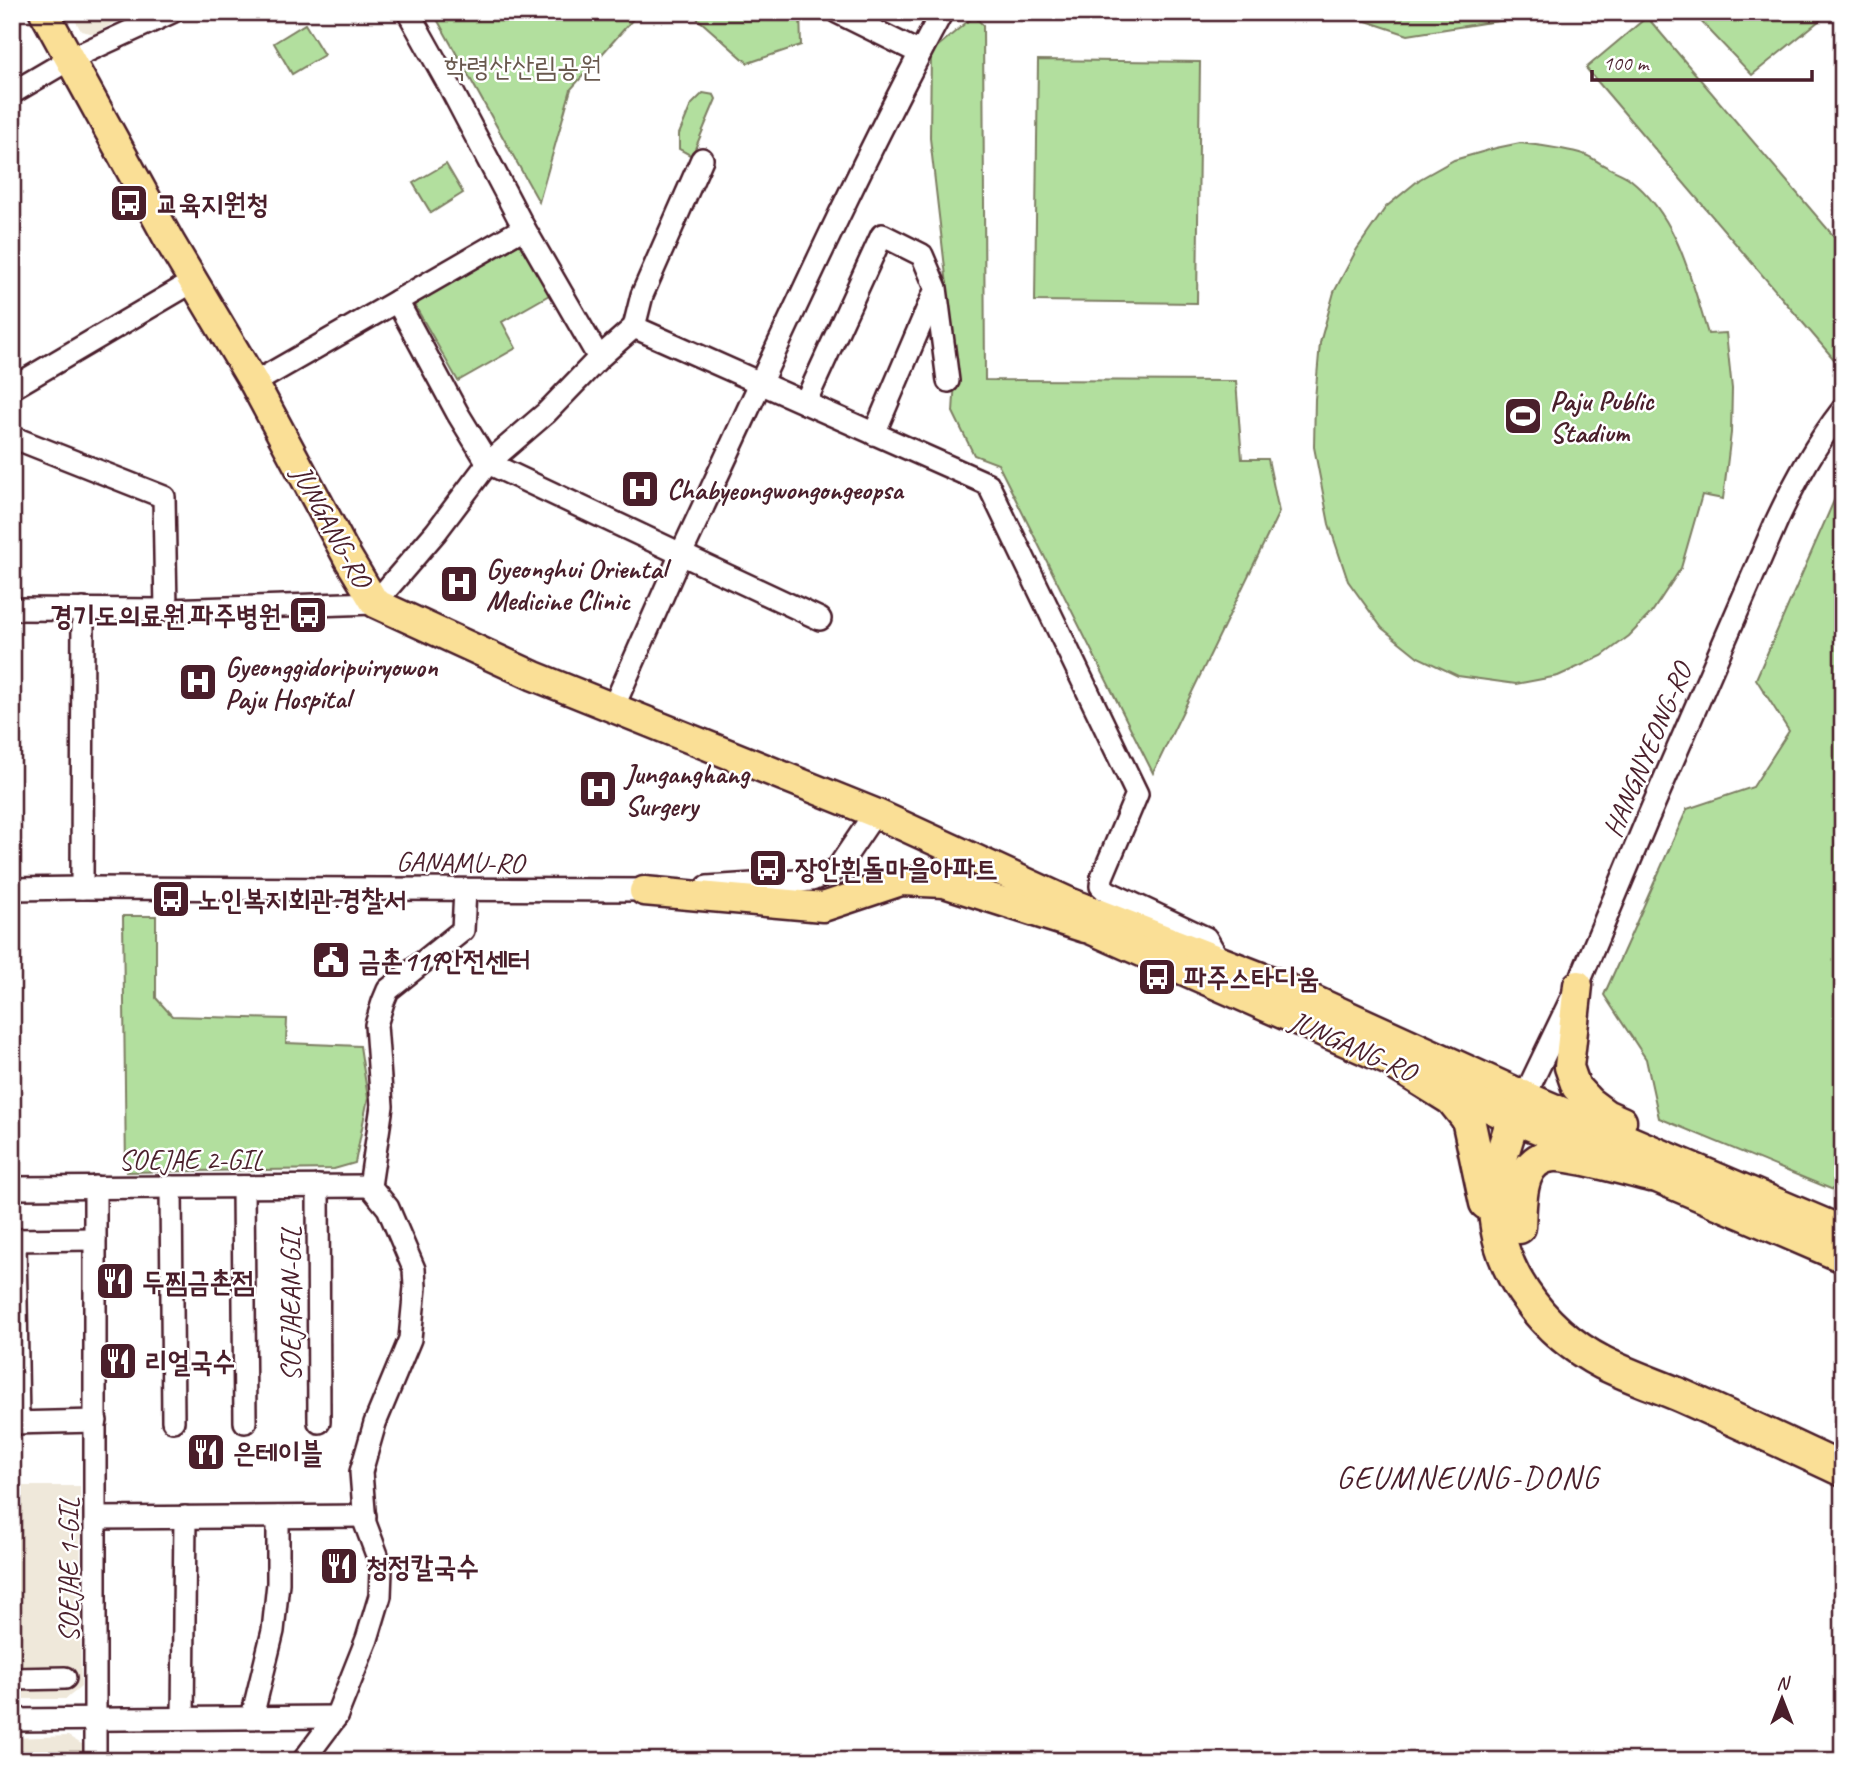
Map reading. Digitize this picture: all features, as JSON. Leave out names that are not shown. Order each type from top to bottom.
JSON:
[{"type":"highway","points":[[1399,1066],[1452,1099],[1468,1119],[1487,1204],[1527,1256],[1551,1303],[1568,1321],[1591,1338],[1843,1453]]},
{"type":"highway","points":[[1519,1107],[1508,1229],[1508,1264],[1535,1309],[1573,1343],[1602,1362],[1843,1470]]},
{"type":"highway","points":[[1508,1229],[1526,1174],[1533,1164],[1546,1156],[1561,1154],[1650,1175]]},
{"type":"main road","name":"JUNGANG-RO","points":[[44,12],[170,242],[254,383],[375,603],[534,676],[875,813],[1072,903],[1286,988],[1650,1175],[1843,1258]]},
{"type":"main road","name":"JUNGANG-RO","points":[[875,813],[920,853],[1399,1066],[1519,1107],[1836,1228]]},
{"type":"main road","points":[[644,891],[822,907],[901,881],[944,883],[1085,928]]},
{"type":"main road","points":[[1578,985],[1569,1068],[1576,1087],[1590,1102],[1606,1114],[1695,1151],[1802,1202],[1836,1228]]},
{"type":"street","points":[[408,12],[524,228],[599,358]]},
{"type":"street","points":[[836,12],[920,53]]},
{"type":"street","points":[[613,708],[681,554],[842,209],[942,12]]},
{"type":"street","points":[[12,93],[70,59],[170,13]]},
{"type":"street","points":[[12,609],[166,610],[375,603],[436,532],[488,463],[546,413],[599,358],[634,327],[642,295],[702,159]]},
{"type":"street","points":[[254,383],[524,228]]},
{"type":"street","points":[[806,403],[882,235],[922,255],[936,288],[948,382]]},
{"type":"street","points":[[12,388],[194,281]]},
{"type":"street","points":[[874,434],[936,288]]},
{"type":"street","points":[[397,301],[458,414],[488,463],[820,619]]},
{"type":"street","points":[[634,327],[989,484],[1137,794],[1102,877],[1101,886],[1108,892],[1206,938],[1219,960]]},
{"type":"street","name":"HANGNYEONG-RO","points":[[1519,1107],[1578,985],[1777,520],[1824,433],[1843,410]]},
{"type":"street","points":[[12,437],[164,497],[166,610]]},
{"type":"street","points":[[82,888],[83,609]]},
{"type":"street","name":"GANAMU-RO","points":[[12,890],[82,888],[644,891],[812,880],[837,869],[875,813]]},
{"type":"street","points":[[303,1761],[336,1717],[367,1639],[380,1596],[381,1570],[365,1523],[361,1472],[375,1423],[410,1339],[414,1269],[388,1208],[370,1186],[382,1106],[376,1025],[388,990],[463,930],[465,890]]},
{"type":"street","name":"SOEJAEAN-GIL","points":[[318,1186],[319,1422]]},
{"type":"street","name":"SOEJAE 2-GIL","points":[[12,1188],[370,1186]]},
{"type":"street","points":[[95,1187],[96,1421],[15,1423],[14,1240],[95,1239]]},
{"type":"street","points":[[171,1187],[173,1421]]},
{"type":"street","name":"SOEJAEAN-GIL","points":[[243,1187],[245,1422]]},
{"type":"street","name":"SOEJAE 1-GIL","points":[[95,1761],[96,1421]]},
{"type":"street","points":[[96,1518],[365,1516]]},
{"type":"street","points":[[183,1718],[185,1517]]},
{"type":"street","points":[[252,1717],[273,1631],[278,1583],[278,1517]]},
{"type":"street","points":[[12,1679],[65,1678]]},
{"type":"street","points":[[12,1720],[336,1717]]},
{"type":"shaded area","points":[[71,12],[132,12],[95,34],[81,31]]},
{"type":"shaded area","points":[[12,1486],[80,1486],[81,1687],[66,1699],[12,1699]]},
{"type":"shaded area","points":[[68,1736],[85,1746],[86,1761],[12,1761],[12,1738]]},
{"type":"green space","name":"학령산산림공원","points":[[433,12],[657,12],[634,18],[571,89],[539,202]]},
{"type":"green space","points":[[690,12],[800,12],[801,45],[748,63]]},
{"type":"green space","points":[[1339,12],[1571,12],[1408,35]]},
{"type":"green space","points":[[1692,12],[1830,12],[1752,75]]},
{"type":"green space","points":[[974,16],[983,25],[985,380],[1236,381],[1242,459],[1268,459],[1279,512],[1153,773],[998,464],[974,455],[953,412],[956,363],[930,138],[931,52]]},
{"type":"green space","points":[[1647,17],[1843,247],[1843,359],[1838,364],[1586,68]]},
{"type":"green space","points":[[305,24],[324,55],[292,74],[274,43]]},
{"type":"green space","points":[[1038,60],[1200,62],[1197,303],[1035,301]]},
{"type":"green space","points":[[703,93],[714,95],[716,99],[692,156],[679,149],[679,134],[691,105]]},
{"type":"green space","name":"Paju Public Stadium","points":[[1520,143],[1586,155],[1628,177],[1646,194],[1660,212],[1681,250],[1708,334],[1726,333],[1732,389],[1731,433],[1723,499],[1702,495],[1681,568],[1652,612],[1629,636],[1602,656],[1558,676],[1516,684],[1458,676],[1418,657],[1382,628],[1348,581],[1329,524],[1314,447],[1320,343],[1334,292],[1357,249],[1386,207],[1420,179],[1454,160]]},
{"type":"green space","points":[[446,164],[463,193],[431,213],[413,183]]},
{"type":"green space","points":[[522,243],[551,294],[502,322],[516,348],[458,381],[414,304]]},
{"type":"green space","points":[[1843,480],[1843,1194],[1659,1118],[1646,1059],[1604,995],[1687,809],[1753,787],[1789,731],[1756,679]]},
{"type":"green space","points":[[123,916],[156,916],[156,998],[172,1016],[287,1019],[286,1043],[360,1046],[368,1098],[355,1163],[334,1169],[126,1172]]},
{"type":"place","name":"교육지원청","points":[[129,203]]},
{"type":"place","name":"Paju Public Stadium","points":[[1523,416]]},
{"type":"place","name":"Chabyeongwongongeopsa","points":[[640,489]]},
{"type":"place","name":"Gyeonghui Oriental Medicine Clinic","points":[[459,584]]},
{"type":"place","name":"경기도의료원.파주병원","points":[[308,615]]},
{"type":"place","name":"Gyeonggidoripuiryowon Paju Hospital","points":[[198,682]]},
{"type":"place","name":"Junganghang Surgery","points":[[598,789]]},
{"type":"place","name":"장안흰돌마을아파트","points":[[768,868]]},
{"type":"place","name":"노인복지회관.경찰서","points":[[171,899]]},
{"type":"place","name":"금촌119안전센터","points":[[331,960]]},
{"type":"place","name":"파주스타디움","points":[[1157,977]]},
{"type":"place","name":"두찜금촌점","points":[[115,1281]]},
{"type":"place","name":"리얼국수","points":[[118,1361]]},
{"type":"place","name":"은테이블","points":[[206,1452]]},
{"type":"place","name":"청정칼국수","points":[[339,1566]]},
{"type":"district","name":"GEUMNEUNG-DONG","points":[[1468,1477]]}]
